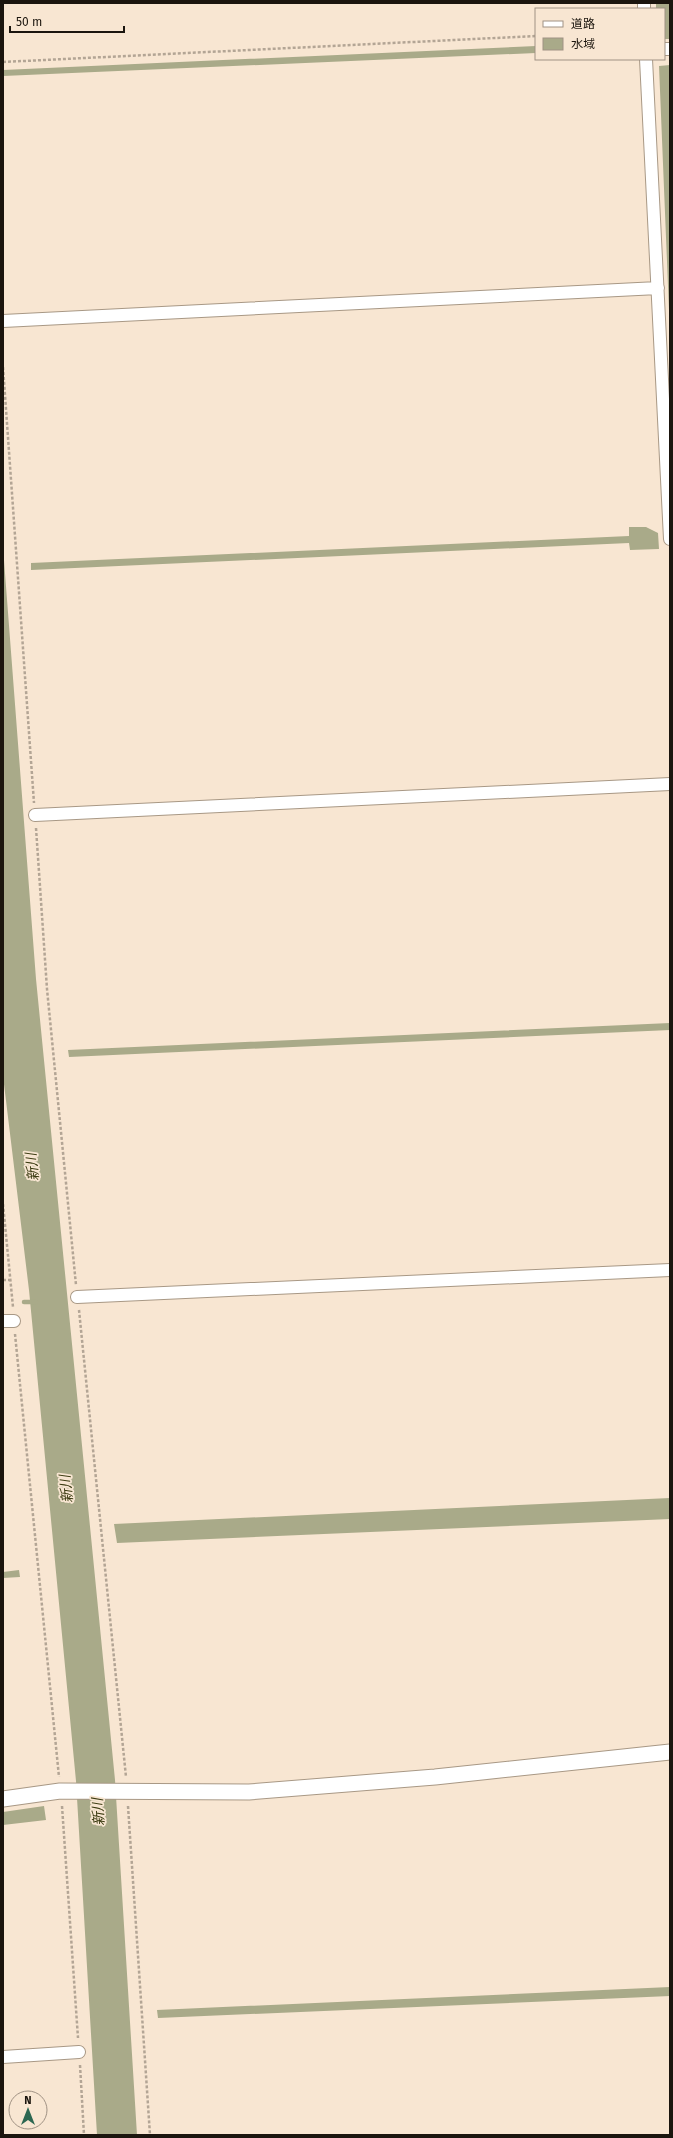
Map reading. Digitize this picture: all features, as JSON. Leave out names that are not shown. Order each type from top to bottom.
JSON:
[{"type":"street","points":[[646,60],[670,539]]},
{"type":"street","points":[[3,321],[658,288]]},
{"type":"street","points":[[34,815],[670,784]]},
{"type":"street","points":[[77,1297],[670,1270]]},
{"type":"street","points":[[3,1799],[60,1791],[249,1792],[435,1777],[670,1752]]},
{"type":"street","points":[[3,2056],[79,2052]]},
{"type":"path","points":[[3,62],[535,36]]},
{"type":"path","points":[[3,367],[47,989],[128,1791],[150,2135]]},
{"type":"path","points":[[3,1204],[10,1280],[8,1321],[66,1849],[84,2135]]},
{"type":"path","points":[[3,1280],[10,1280]]},
{"type":"water","points":[[656,3],[670,3],[670,39],[665,39],[665,8],[656,8]]},
{"type":"water","points":[[535,46],[535,53],[3,76],[3,70]]},
{"type":"water","points":[[670,65],[670,335],[659,66]]},
{"type":"water","points":[[629,527],[646,527],[658,533],[659,549],[630,550],[629,543],[31,570],[31,563],[629,536]]},
{"type":"water","name":"新川","points":[[3,547],[36,979],[115,1780],[137,2135],[97,2135],[76,1781],[29,1290],[3,1076]]},
{"type":"water","points":[[670,1023],[670,1030],[69,1057],[68,1050]]},
{"type":"water","points":[[670,1498],[670,1519],[117,1543],[114,1524]]},
{"type":"water","points":[[19,1570],[20,1577],[3,1578],[3,1572]]},
{"type":"water","points":[[44,1806],[46,1820],[3,1825],[3,1812]]},
{"type":"water","points":[[670,1987],[670,1996],[158,2018],[157,2010]]},
{"type":"waterway","points":[[24,1302],[36,1302]]}]
